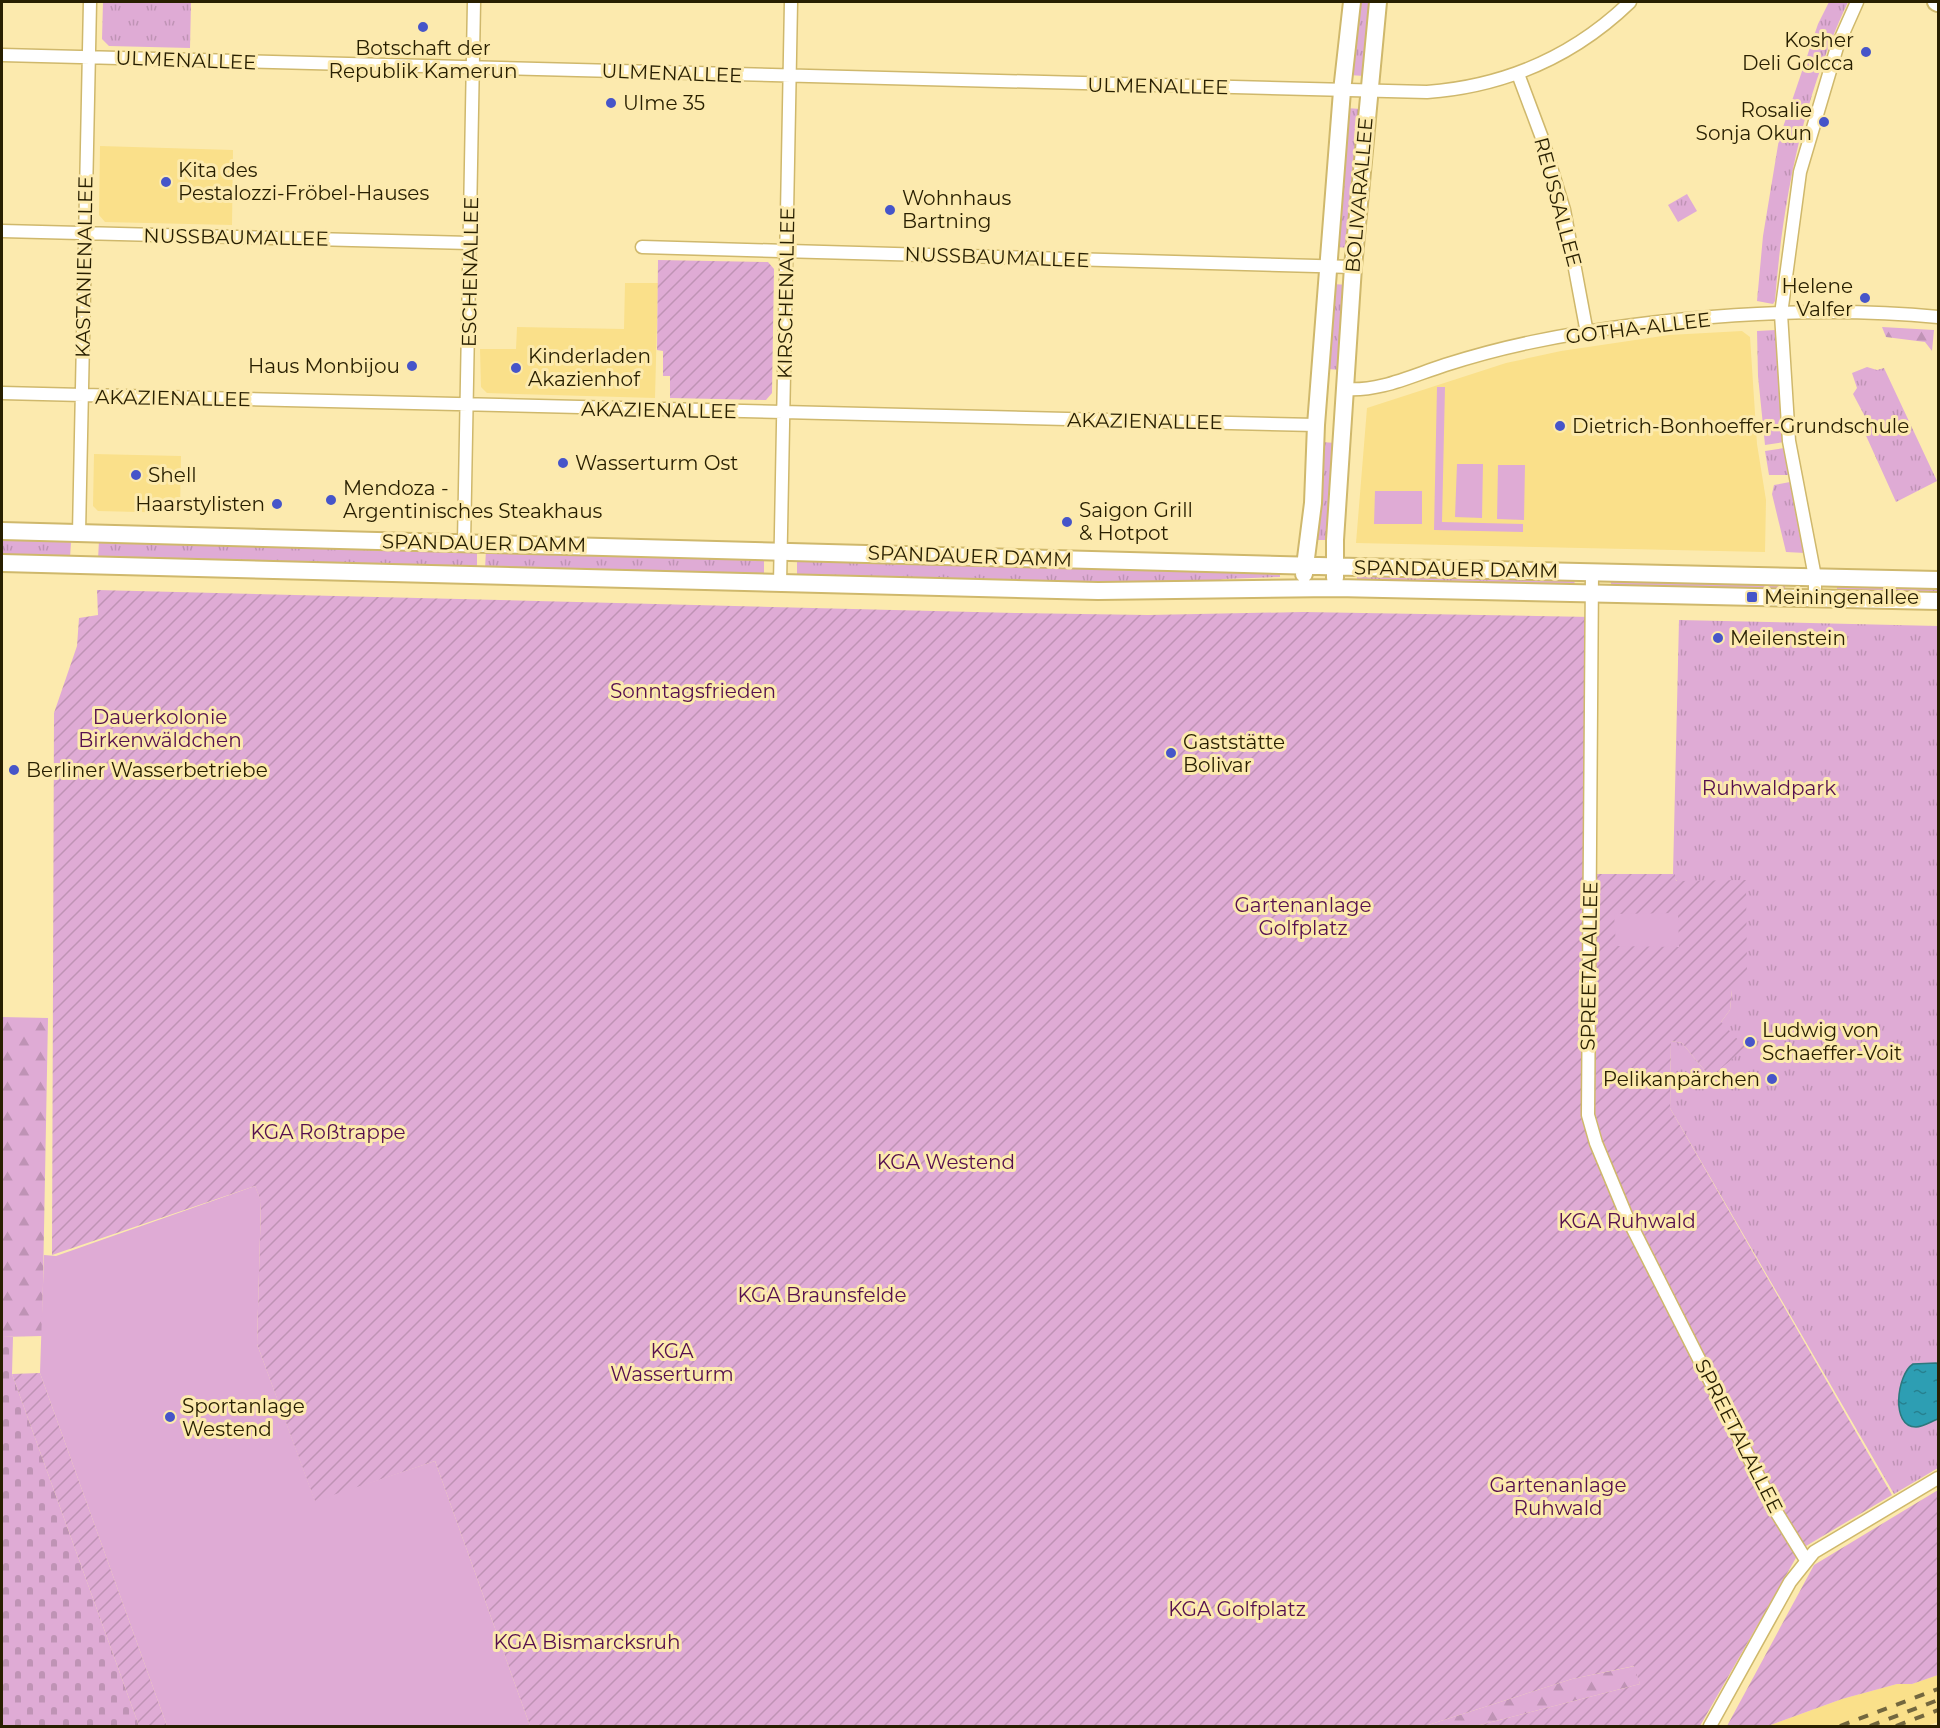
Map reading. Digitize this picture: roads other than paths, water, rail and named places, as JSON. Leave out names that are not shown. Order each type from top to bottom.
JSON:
[{"type":"main road","name":"BOLIVARALLEE","points":[[1303,589],[1313,502],[1316,425],[1342,91],[1352,2]]},
{"type":"main road","name":"BOLIVARALLEE","points":[[1336,588],[1341,426],[1367,90],[1378,2]]},
{"type":"main road","points":[[1319,387],[1344,389]]},
{"type":"main road","points":[[1316,425],[1341,426]]},
{"type":"main road","name":"SPANDAUER DAMM","points":[[2,531],[1335,567],[1938,580]]},
{"type":"main road","name":"SPANDAUER DAMM","points":[[2,563],[1171,592],[1336,588],[1938,601]]},
{"type":"street","name":"KASTANIENALLEE","points":[[79,533],[90,2]]},
{"type":"street","name":"ESCHENALLEE","points":[[465,543],[474,2]]},
{"type":"street","name":"KIRSCHENALLEE","points":[[780,584],[791,2]]},
{"type":"street","name":"ULMENALLEE","points":[[2,55],[1342,91],[1447,90],[1518,74],[1549,60],[1596,32],[1630,2]]},
{"type":"street","points":[[1815,598],[1815,577],[1789,441],[1781,314],[1800,172],[1837,47],[1857,2]]},
{"type":"street","name":"REUSSALLEE","points":[[1518,74],[1542,138],[1564,210],[1587,333]]},
{"type":"street","name":"NUSSBAUMALLEE","points":[[2,231],[470,243]]},
{"type":"street","name":"NUSSBAUMALLEE","points":[[642,247],[1353,267]]},
{"type":"street","name":"GOTHA-ALLEE","points":[[1344,389],[1367,391],[1482,354],[1587,333],[1654,324],[1781,314],[1884,313],[1938,317]]},
{"type":"street","name":"AKAZIENALLEE","points":[[2,393],[1316,425]]},
{"type":"street","name":"SPREETALALLEE","points":[[1592,572],[1588,1115],[1596,1143],[1626,1215],[1777,1513],[1806,1560]]},
{"type":"street","points":[[1710,1726],[1790,1582],[1806,1560],[1842,1535],[1938,1478]]},
{"type":"water","points":[[1913,1364],[1938,1364],[1938,1419],[1919,1427],[1908,1425],[1902,1419],[1899,1410],[1903,1378]]},
{"type":"railway","points":[[1840,1726],[1938,1689]]},
{"type":"railway","points":[[1870,1726],[1938,1700]]},
{"type":"railway","points":[[1896,1726],[1938,1710]]},
{"type":"place","name":"Botschaft der Republik Kamerun","points":[[423,27]]},
{"type":"place","name":"Kosher Deli Golcca","points":[[1866,52]]},
{"type":"place","name":"Ulme 35","points":[[611,103]]},
{"type":"place","name":"Rosalie Sonja Okun","points":[[1824,122]]},
{"type":"place","name":"Kita des Pestalozzi-Fröbel-Hauses","points":[[166,182]]},
{"type":"place","name":"Wohnhaus Bartning","points":[[890,210]]},
{"type":"place","name":"Helene Valfer","points":[[1865,298]]},
{"type":"place","name":"Haus Monbijou","points":[[412,366]]},
{"type":"place","name":"Kinderladen Akazienhof","points":[[516,368]]},
{"type":"place","name":"Dietrich-Bonhoeffer-Grundschule","points":[[1560,426]]},
{"type":"place","name":"Wasserturm Ost","points":[[563,463]]},
{"type":"place","name":"Shell","points":[[136,475]]},
{"type":"place","name":"Mendoza - Argentinisches Steakhaus","points":[[331,500]]},
{"type":"place","name":"Haarstylisten","points":[[277,504]]},
{"type":"place","name":"Saigon Grill & Hotpot","points":[[1067,522]]},
{"type":"place","name":"Meiningenallee","points":[[1752,597]]},
{"type":"place","name":"Meilenstein","points":[[1718,638]]},
{"type":"place","name":"Gaststätte Bolivar","points":[[1171,753]]},
{"type":"place","name":"Berliner Wasserbetriebe","points":[[14,770]]},
{"type":"place","name":"Ludwig von Schaeffer-Voit","points":[[1750,1042]]},
{"type":"place","name":"Pelikanpärchen","points":[[1772,1079]]},
{"type":"place","name":"Sportanlage Westend","points":[[170,1417]]},
{"type":"park label","name":"Sonntagsfrieden","points":[[693,691]]},
{"type":"park label","name":"Dauerkolonie Birkenwäldchen","points":[[160,728]]},
{"type":"park label","name":"Ruhwaldpark","points":[[1769,788]]},
{"type":"park label","name":"Gartenanlage Golfplatz","points":[[1303,916]]},
{"type":"park label","name":"KGA Roßtrappe","points":[[328,1132]]},
{"type":"park label","name":"KGA Westend","points":[[946,1162]]},
{"type":"park label","name":"KGA Ruhwald","points":[[1627,1221]]},
{"type":"park label","name":"KGA Braunsfelde","points":[[822,1295]]},
{"type":"park label","name":"KGA Wasserturm","points":[[672,1362]]},
{"type":"park label","name":"Gartenanlage Ruhwald","points":[[1558,1496]]},
{"type":"park label","name":"KGA Golfplatz","points":[[1237,1609]]},
{"type":"park label","name":"KGA Bismarcksruh","points":[[587,1642]]}]
